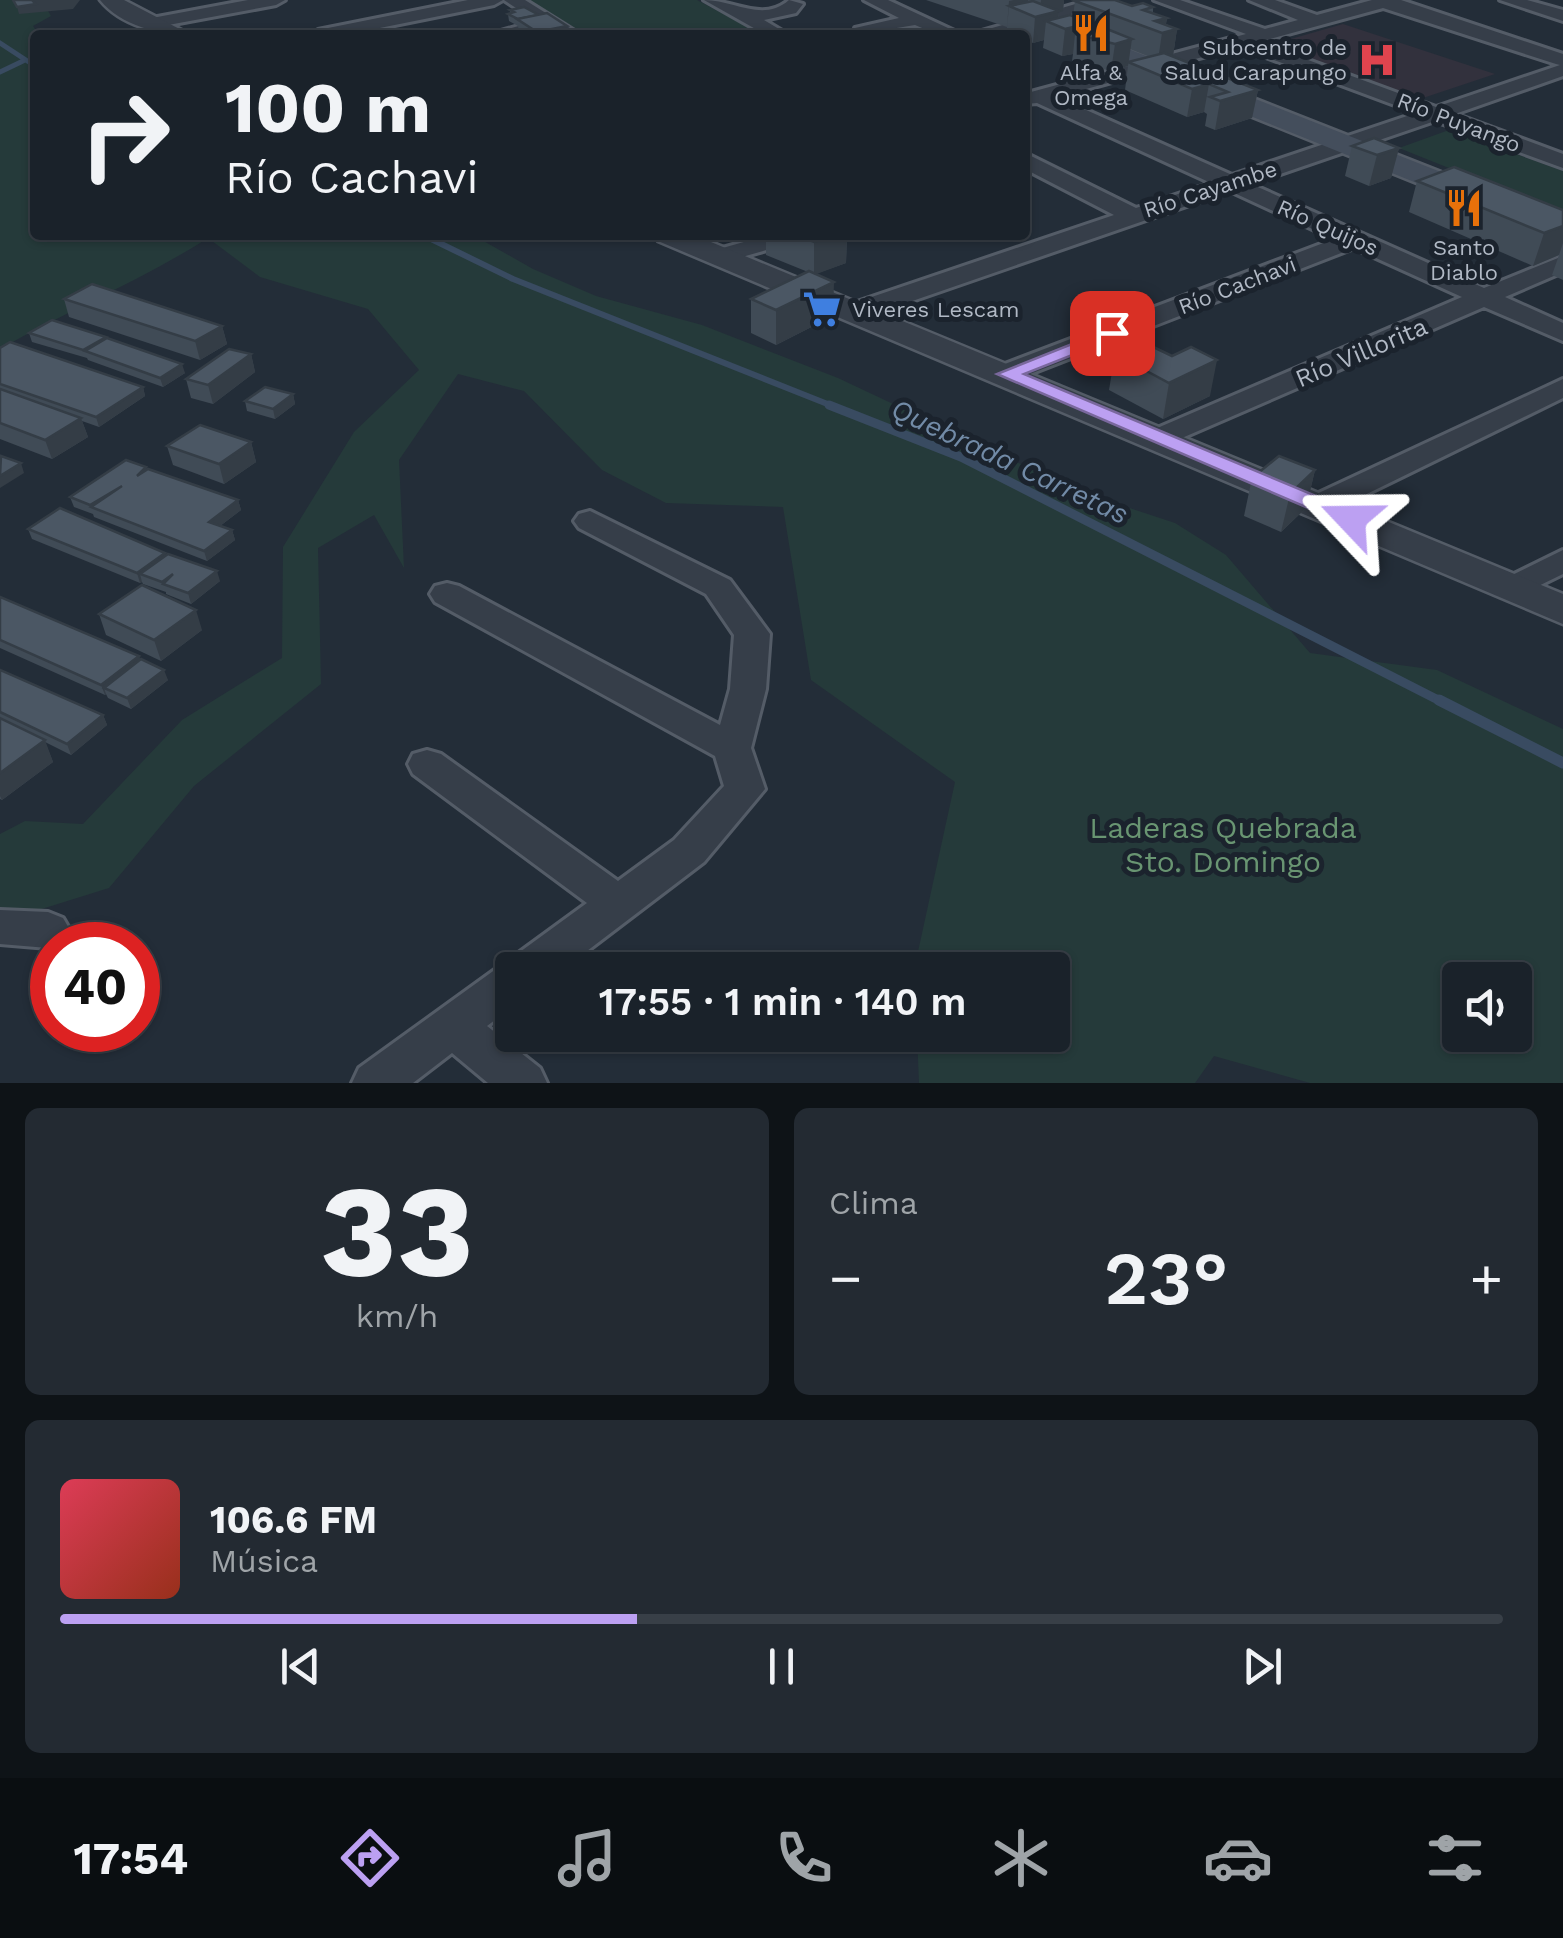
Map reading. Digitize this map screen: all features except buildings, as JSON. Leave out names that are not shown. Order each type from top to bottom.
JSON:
[{"type":"main road","points":[[983,0],[1042,20],[1150,68],[1563,232]]},
{"type":"main road","points":[[1342,145],[1361,158],[1563,241]]},
{"type":"street","points":[[111,0],[167,30]]},
{"type":"street","points":[[152,24],[276,0]]},
{"type":"street","points":[[408,0],[427,13]]},
{"type":"street","points":[[343,30],[494,0]]},
{"type":"street","points":[[513,0],[564,30]]},
{"type":"street","points":[[873,0],[943,30]]},
{"type":"street","points":[[1163,0],[1264,36]]},
{"type":"street","points":[[1258,0],[1318,21]]},
{"type":"street","points":[[1508,0],[1563,16]]},
{"type":"street","points":[[719,1],[771,30]]},
{"type":"street","points":[[998,30],[1098,1]]},
{"type":"street","points":[[1031,98],[1387,1],[1563,60]]},
{"type":"street","points":[[748,18],[790,9],[790,2]]},
{"type":"street","points":[[1168,20],[1198,12]]},
{"type":"street","points":[[875,30],[917,18]]},
{"type":"street","points":[[520,30],[553,23]]},
{"type":"street","name":"Río Puyango","points":[[1242,42],[1563,162]]},
{"type":"street","name":"Río Cayambe","points":[[857,310],[1563,70]]},
{"type":"street","points":[[1533,80],[1563,90]]},
{"type":"street","name":"Río Quijos","points":[[1031,98],[1563,332]]},
{"type":"street","points":[[1030,165],[1131,215]]},
{"type":"street","name":"Río Cachavi","points":[[1007,374],[1355,239]]},
{"type":"street","points":[[681,240],[857,310],[1563,610]]},
{"type":"street","points":[[721,256],[777,240]]},
{"type":"street","name":"Río Villorita","points":[[1158,438],[1563,263]]},
{"type":"street","points":[[1318,505],[1563,387]]},
{"type":"street","points":[[554,952],[690,852],[744,788],[732,748],[748,690],[752,634],[718,587],[590,521]]},
{"type":"street","points":[[1512,588],[1563,560]]},
{"type":"street","points":[[447,594],[732,748]]},
{"type":"street","points":[[427,764],[619,904]]},
{"type":"street","points":[[0,927],[30,929]]},
{"type":"street","points":[[376,1083],[495,995]]},
{"type":"street","points":[[454,1026],[523,1083]]},
{"type":"shaded area","name":"Subcentro de Salud Carapungo","points":[[1343,24],[1495,74],[1414,101],[1263,47]]},
{"type":"green space","name":"Laderas Quebrada Sto. Domingo","points":[[0,0],[42,0],[51,16],[33,26],[36,30],[30,30],[30,240],[205,240],[0,349]]},
{"type":"green space","points":[[527,0],[697,0],[754,30],[578,30]]},
{"type":"green space","points":[[1449,130],[1563,171],[1563,214],[1399,148]]},
{"type":"green space","name":"Laderas Quebrada Sto. Domingo","points":[[211,240],[482,240],[533,269],[596,296],[702,325],[838,378],[1078,491],[1175,523],[1226,555],[1310,653],[1437,670],[1563,729],[1563,1083],[1310,1083],[1214,1056],[1195,1083],[919,1083],[918,1052],[1070,1052],[1070,952],[918,952],[955,782],[811,680],[783,507],[666,503],[602,470],[524,391],[458,374],[399,460],[404,568],[374,515],[318,548],[321,684],[194,786],[109,888],[0,922],[0,834],[25,821],[83,824],[182,720],[282,658],[283,547],[354,432],[419,370],[368,309],[260,277]]},
{"type":"waterway","name":"Quebrada Carretas","points":[[0,43],[30,63]]},
{"type":"waterway","points":[[0,72],[23,61]]},
{"type":"waterway","name":"Quebrada Carretas","points":[[433,240],[513,279],[835,407]]},
{"type":"waterway","name":"Quebrada Carretas","points":[[829,405],[961,457],[1444,703]]},
{"type":"waterway","name":"Quebrada Carretas","points":[[1439,700],[1563,763]]},
{"type":"place","name":"Alfa & Omega","points":[[1091,33]]},
{"type":"place","name":"Subcentro de Salud Carapungo","points":[[1377,60]]},
{"type":"place","name":"Santo Diablo","points":[[1464,208]]},
{"type":"place","name":"Viveres Lescam","points":[[822,309]]},
{"type":"route","points":[[1112,333],[1007,374],[1351,519]]}]
